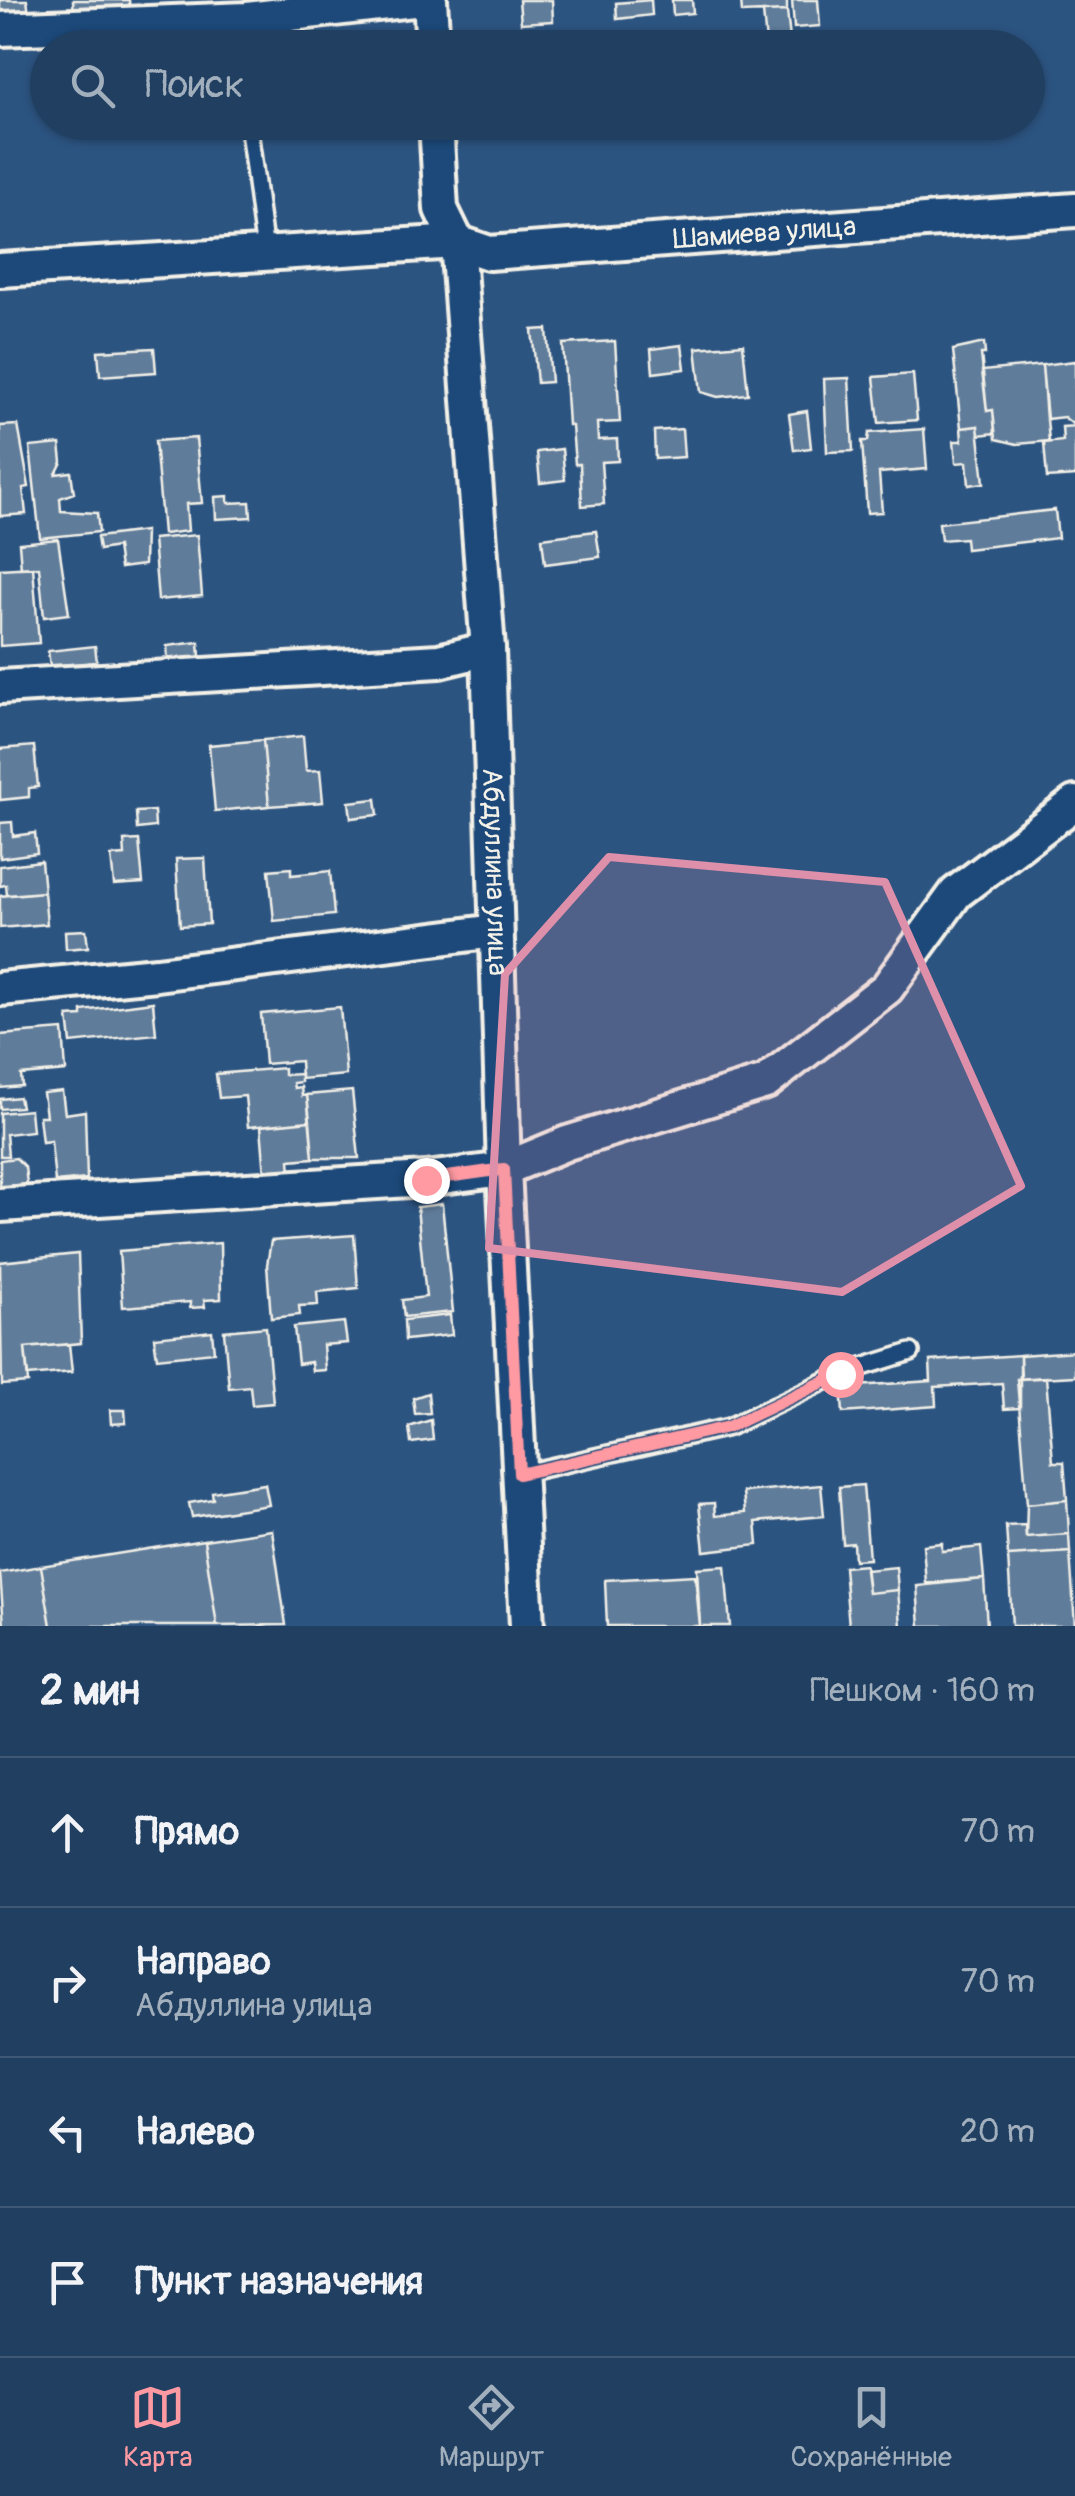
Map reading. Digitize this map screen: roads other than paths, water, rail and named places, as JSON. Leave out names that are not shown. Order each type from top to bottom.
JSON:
[{"type":"street","points":[[262,30],[414,0]]},
{"type":"street","points":[[430,0],[431,30]]},
{"type":"street","points":[[0,29],[62,30]]},
{"type":"street","name":"Абдуллина улица","points":[[437,140],[441,209],[458,242],[488,649],[504,1169],[527,1626]]},
{"type":"street","name":"Шамиева улица","points":[[0,270],[458,242],[490,253],[1075,210]]},
{"type":"street","points":[[0,687],[439,662],[488,649]]},
{"type":"street","points":[[0,1205],[426,1180],[504,1169],[567,1143],[654,1120],[766,1082],[887,988],[956,892],[1075,803]]},
{"type":"street","points":[[0,989],[157,974],[496,931]]},
{"type":"lane","points":[[250,140],[265,252]]},
{"type":"lane","points":[[519,1474],[728,1427],[840,1374],[911,1352]]}]
